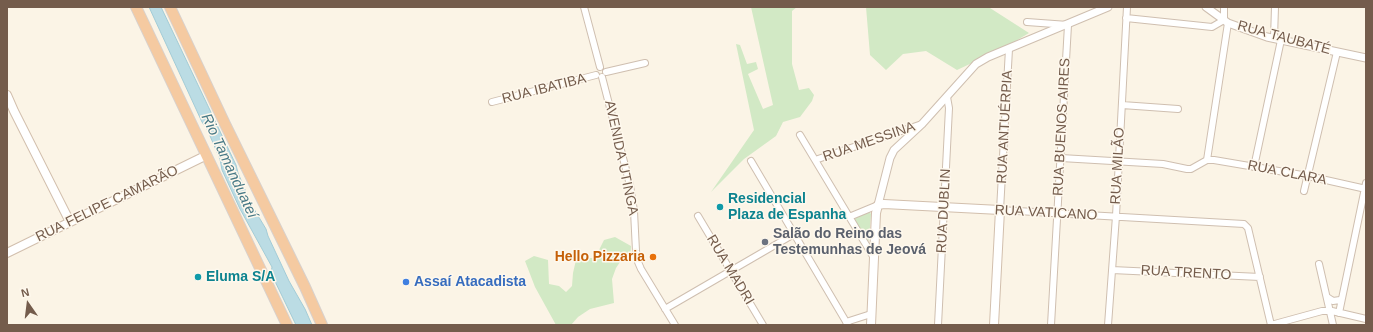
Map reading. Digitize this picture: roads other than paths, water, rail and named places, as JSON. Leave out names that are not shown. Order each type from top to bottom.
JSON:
[{"type":"highway","points":[[136,7],[288,325]]},
{"type":"highway","points":[[170,7],[305,286],[322,325]]},
{"type":"main road","points":[[7,95],[70,222]]},
{"type":"main road","name":"RUA FELIPE CAMARÃO","points":[[7,253],[207,155]]},
{"type":"main road","name":"RUA VATICANO","points":[[878,205],[1000,210]]},
{"type":"main road","points":[[871,325],[876,213],[878,205]]},
{"type":"main road","name":"RUA ANTUÉRPIA","points":[[994,325],[1000,210]]},
{"type":"street","points":[[584,7],[600,67],[604,68],[604,75],[598,77],[596,75],[596,69],[600,67]]},
{"type":"street","points":[[878,205],[891,155],[896,147],[922,124],[976,64],[988,57],[1068,25],[1108,7]]},
{"type":"street","name":"RUA MILÃO","points":[[1108,325],[1116,216],[1127,7]]},
{"type":"street","name":"RUA TAUBATÉ","points":[[1206,7],[1226,21],[1277,39],[1366,58]]},
{"type":"street","points":[[1060,158],[1167,165],[1187,169],[1191,169],[1207,160],[1226,21],[1224,7]]},
{"type":"street","points":[[1254,167],[1277,39],[1275,7]]},
{"type":"street","points":[[1126,18],[1206,27],[1216,26],[1226,21]]},
{"type":"street","points":[[1027,22],[1068,25]]},
{"type":"street","name":"RUA BUENOS AIRES","points":[[1051,325],[1068,25]]},
{"type":"street","name":"RUA ANTUÉRPIA","points":[[1000,210],[1009,49]]},
{"type":"street","points":[[1304,191],[1337,52]]},
{"type":"street","name":"RUA IBATIBA","points":[[604,75],[645,63]]},
{"type":"street","name":"RUA IBATIBA","points":[[492,102],[596,75]]},
{"type":"street","name":"AVENIDA UTINGA","points":[[604,75],[630,185],[634,211],[638,262],[675,325]]},
{"type":"street","name":"RUA DUBLIN","points":[[938,325],[949,108],[947,98]]},
{"type":"street","points":[[1122,105],[1178,109]]},
{"type":"street","name":"RUA MESSINA","points":[[815,160],[922,124]]},
{"type":"street","points":[[800,135],[874,258]]},
{"type":"street","name":"RUA CLARA","points":[[1207,160],[1222,161],[1366,187]]},
{"type":"street","points":[[750,161],[847,323],[871,314]]},
{"type":"street","points":[[1339,313],[1366,187]]},
{"type":"street","name":"RUA VATICANO","points":[[849,216],[878,205]]},
{"type":"street","name":"RUA VATICANO","points":[[1000,210],[1244,224],[1248,228],[1260,277]]},
{"type":"street","name":"RUA MADRI","points":[[698,216],[763,325]]},
{"type":"street","points":[[665,308],[794,234]]},
{"type":"street","points":[[1319,264],[1333,325]]},
{"type":"street","name":"RUA TRENTO","points":[[1112,270],[1260,277]]},
{"type":"street","points":[[1260,277],[1271,325],[1317,312],[1330,311],[1366,319]]},
{"type":"street","points":[[1327,297],[1333,300],[1340,300],[1342,298]]},
{"type":"water","name":"Rio Tamanduateí","points":[[149,7],[161,7],[236,165],[251,204],[266,229],[289,281],[305,309],[312,325],[296,325],[271,273],[272,267],[240,209],[222,170],[220,159],[207,129],[202,122]]},
{"type":"place","name":"Residencial Plaza de Espanha","points":[[720,207]]},
{"type":"place","name":"Salão do Reino das Testemunhas de Jeová","points":[[765,242]]},
{"type":"place","name":"Hello Pizzaria","points":[[653,257]]},
{"type":"place","name":"Eluma S/A","points":[[198,277]]},
{"type":"place","name":"Assaí Atacadista","points":[[406,282]]}]
